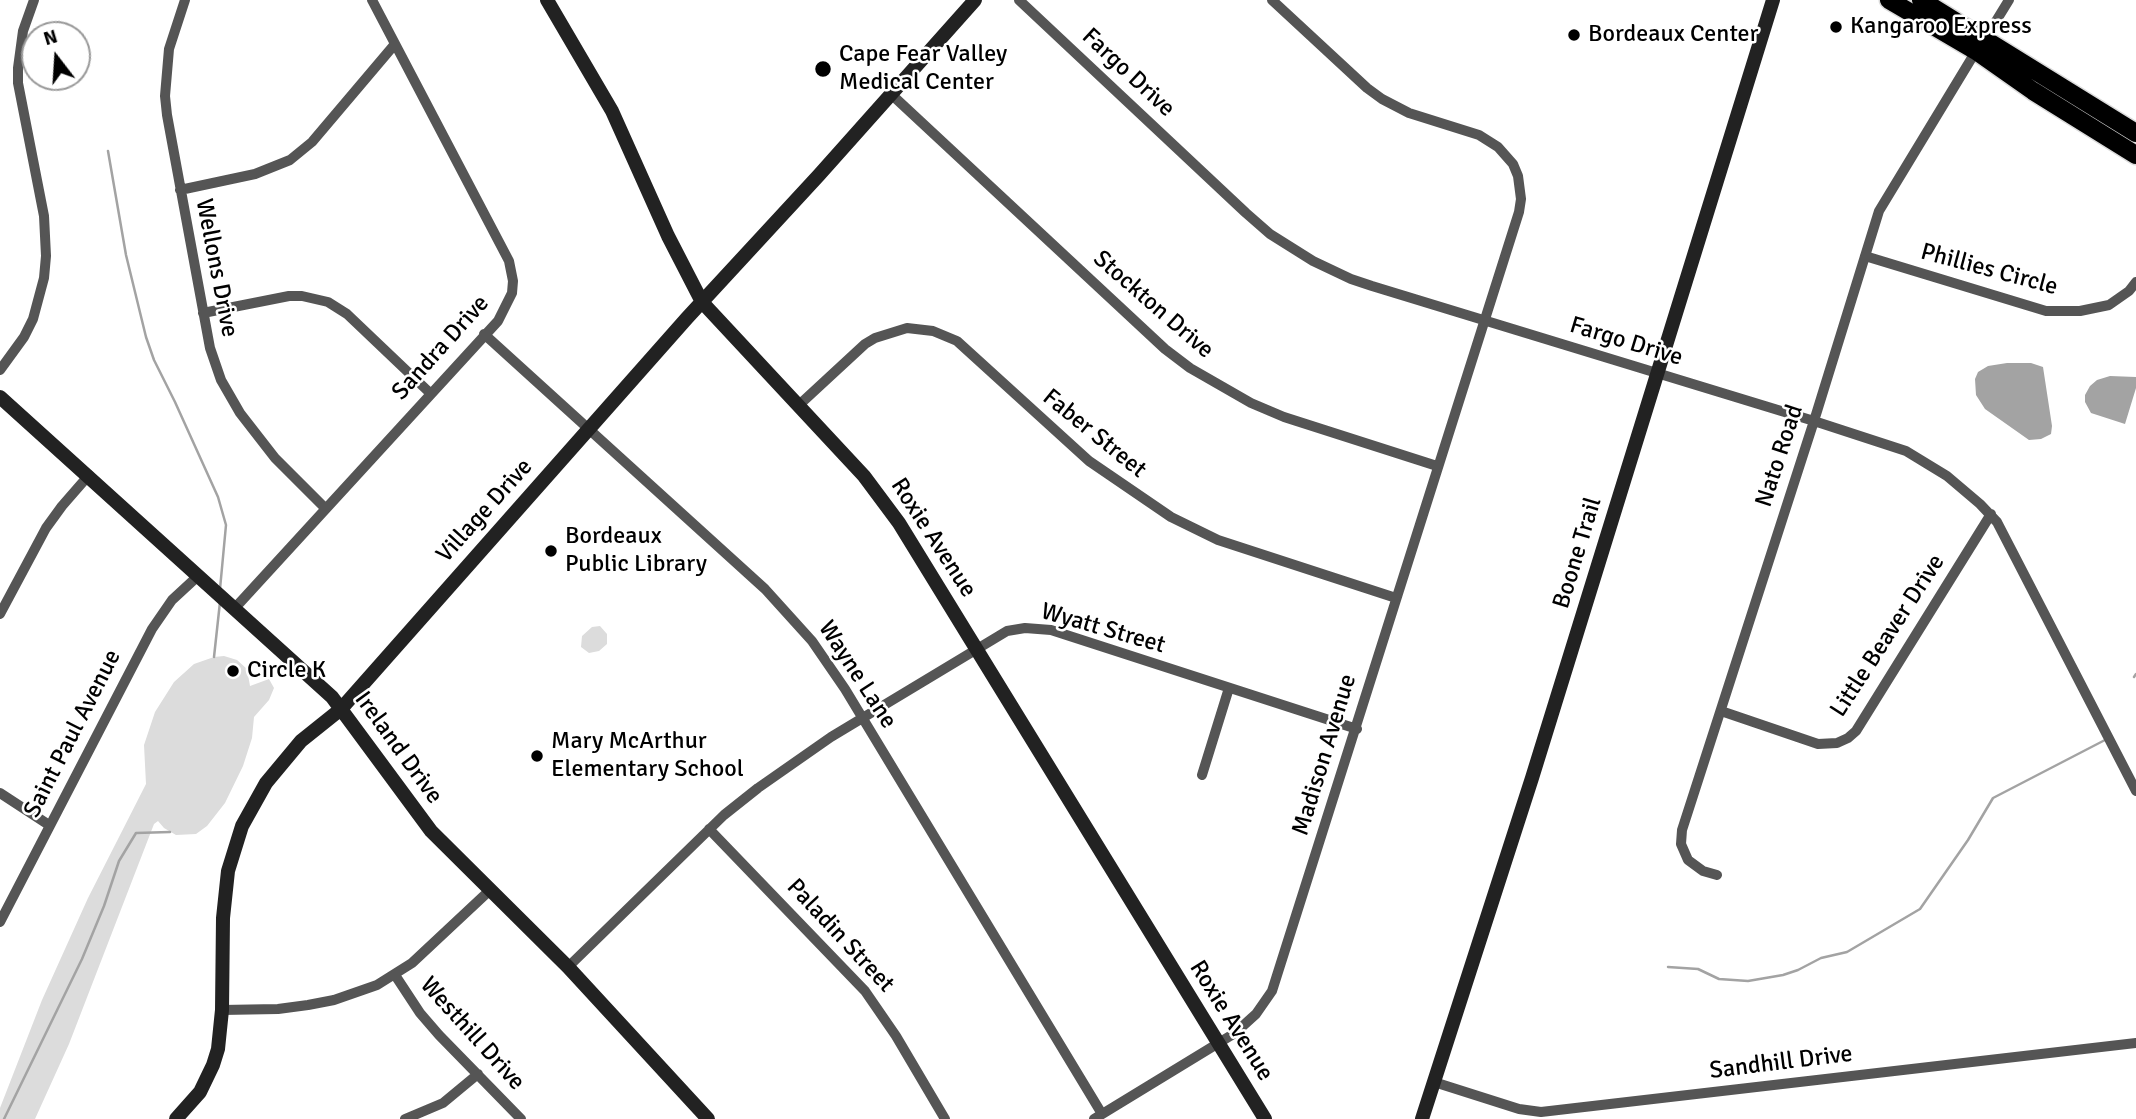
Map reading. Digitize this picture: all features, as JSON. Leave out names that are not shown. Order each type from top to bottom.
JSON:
[{"type":"highway","points":[[1889,0],[1981,45],[2136,133]]},
{"type":"highway","points":[[1921,0],[1981,45],[2034,91],[2133,150]]},
{"type":"street","points":[[0,370],[19,345],[33,318],[46,256],[44,216],[18,83],[23,31],[34,0]]},
{"type":"street","name":"Wellons Drive","points":[[185,0],[173,32],[165,79],[167,115],[215,367],[233,402],[275,458],[325,508]]},
{"type":"street","name":"Sandra Drive","points":[[234,609],[429,393],[498,321],[512,293],[512,270],[372,0]]},
{"type":"street","name":"Roxie Avenue","points":[[547,0],[612,111],[668,236],[702,302],[799,405],[885,503],[977,648],[1265,1119]]},
{"type":"street","name":"Village Drive","points":[[176,1119],[200,1092],[214,1065],[221,1030],[224,897],[228,871],[242,826],[266,783],[286,756],[341,709],[589,428],[975,0]]},
{"type":"street","name":"Fargo Drive","points":[[1019,0],[1246,214],[1290,248],[1351,279],[1906,451],[1947,476],[1997,522],[2136,791]]},
{"type":"street","name":"Madison Avenue","points":[[1098,1116],[1217,1044],[1256,1014],[1275,984],[1519,212],[1520,187],[1513,164],[1498,147],[1479,135],[1409,113],[1382,99],[1272,0]]},
{"type":"street","name":"Boone Trail","points":[[1423,1119],[1532,778],[1773,0]]},
{"type":"street","name":"Nato Road","points":[[1717,875],[1703,871],[1688,860],[1681,845],[1681,837],[1879,211],[2009,0]]},
{"type":"street","points":[[180,190],[255,174],[290,160],[312,142],[395,44]]},
{"type":"street","name":"Stockton Drive","points":[[891,94],[1164,349],[1191,368],[1240,397],[1284,417],[1437,466]]},
{"type":"street","name":"Phillies Circle","points":[[1865,256],[2046,311],[2080,312],[2109,305],[2129,291],[2136,282]]},
{"type":"street","points":[[203,313],[289,296],[328,302],[347,314],[429,393]]},
{"type":"street","name":"Faber Street","points":[[799,405],[865,344],[875,338],[907,328],[933,331],[957,341],[1088,461],[1171,517],[1218,540],[1396,598]]},
{"type":"street","name":"Wayne Lane","points":[[484,334],[789,613],[831,667],[1098,1116]]},
{"type":"street","name":"Ireland Drive","points":[[0,397],[332,697],[430,831],[568,967],[708,1119]]},
{"type":"street","points":[[0,614],[50,521],[89,475]]},
{"type":"street","name":"Little Beaver Drive","points":[[1721,711],[1818,744],[1837,743],[1849,737],[1856,731],[1991,514]]},
{"type":"street","name":"Saint Paul Avenue","points":[[0,922],[152,629],[172,600],[198,576]]},
{"type":"street","name":"Wyatt Street","points":[[568,967],[709,829],[758,788],[861,719],[999,634],[1016,629],[1051,630],[1357,729]]},
{"type":"street","points":[[1202,775],[1229,688]]},
{"type":"street","points":[[0,793],[49,825]]},
{"type":"street","name":"Paladin Street","points":[[709,829],[865,990],[946,1119]]},
{"type":"street","points":[[222,1010],[278,1009],[308,1005],[361,991],[395,975],[428,949],[489,891]]},
{"type":"street","name":"Westhill Drive","points":[[395,975],[420,1013],[521,1119]]},
{"type":"street","name":"Sandhill Drive","points":[[1434,1082],[1519,1109],[1541,1112],[2136,1043]]},
{"type":"street","points":[[405,1119],[443,1103],[478,1074]]},
{"type":"shaded area","points":[[2031,363],[2043,367],[2051,434],[2041,439],[2029,440],[1985,409],[1976,395],[1975,379],[1978,372],[1988,366]]},
{"type":"shaded area","points":[[2110,376],[2136,377],[2136,388],[2125,424],[2091,413],[2085,402],[2090,386],[2097,380]]},
{"type":"shaded area","points":[[600,626],[607,634],[607,644],[599,651],[589,653],[581,647],[582,636],[592,627]]},
{"type":"shaded area","points":[[224,656],[237,660],[247,669],[250,686],[269,679],[274,688],[269,700],[254,717],[252,738],[243,766],[225,803],[207,826],[196,834],[176,835],[158,821],[154,824],[69,1044],[35,1119],[0,1119],[0,1108],[42,1000],[88,898],[146,784],[144,745],[155,712],[174,682],[194,664]]},
{"type":"waterway","points":[[108,151],[126,255],[146,337],[154,360],[218,497],[226,525],[220,589]]},
{"type":"waterway","points":[[214,657],[220,602]]},
{"type":"waterway","points":[[1668,967],[1698,969],[1719,979],[1748,981],[1783,975],[1821,958],[1847,952],[1920,909],[1968,840],[1993,798],[2105,740]]},
{"type":"waterway","points":[[4,1119],[82,959],[119,861],[136,833],[170,832]]},
{"type":"place","name":"Kangaroo Express","points":[[1836,27]]},
{"type":"place","name":"Bordeaux Center","points":[[1574,35]]},
{"type":"place","name":"Cape Fear Valley Medical Center","points":[[823,69]]},
{"type":"place","name":"Bordeaux Public Library","points":[[551,551]]},
{"type":"place","name":"Circle K","points":[[233,671]]},
{"type":"place","name":"Mary McArthur Elementary School","points":[[537,756]]}]
